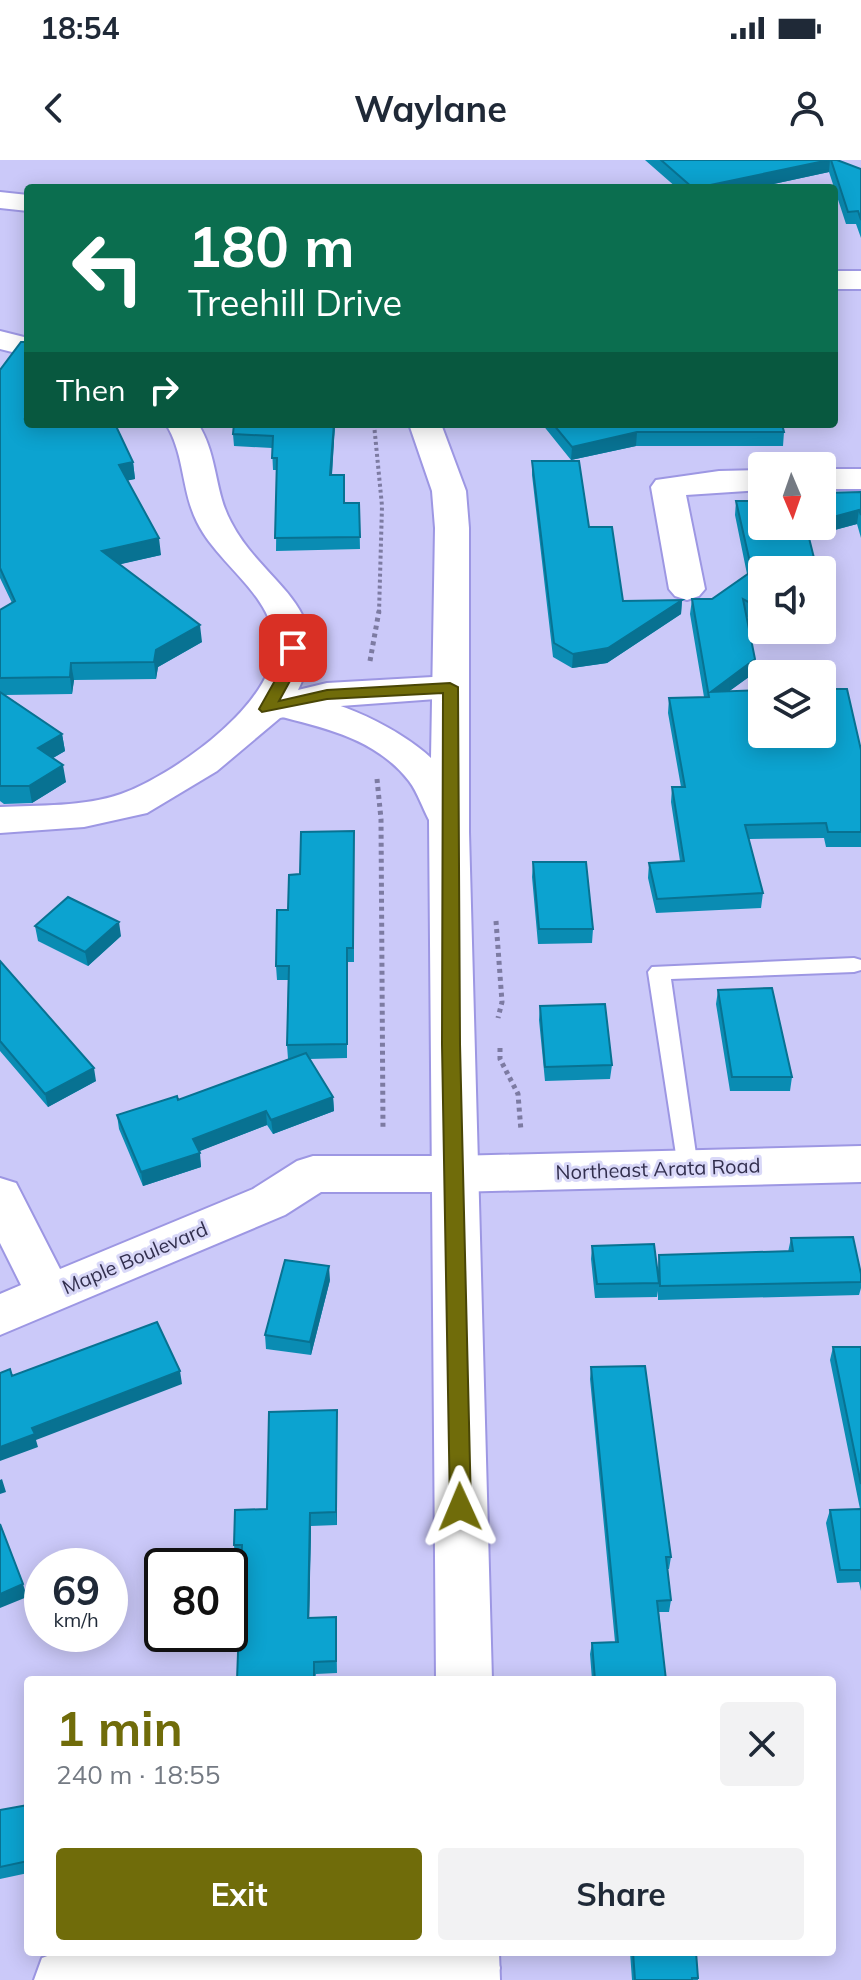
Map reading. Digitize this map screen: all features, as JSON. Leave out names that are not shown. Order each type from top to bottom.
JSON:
[{"type":"main road","points":[[0,200],[24,203]]},
{"type":"main road","points":[[838,280],[861,280]]},
{"type":"main road","points":[[0,340],[24,346]]},
{"type":"main road","points":[[185,428],[195,441],[211,518],[226,546],[281,607],[291,629],[293,648],[275,708]]},
{"type":"main road","points":[[426,428],[449,491],[449,823],[464,1676]]},
{"type":"main road","points":[[836,479],[861,479]]},
{"type":"main road","points":[[687,589],[668,487],[748,481]]},
{"type":"main road","points":[[0,820],[132,805],[156,795],[275,708],[327,695],[450,687]]},
{"type":"main road","points":[[275,708],[362,725],[404,751],[432,787],[449,823]]},
{"type":"main road","name":"Northeast Arata Road","points":[[454,1174],[861,1164]]},
{"type":"main road","name":"Maple Boulevard","points":[[0,1315],[269,1202],[317,1198],[374,1175],[454,1174]]},
{"type":"main road","points":[[0,1196],[49,1294]]},
{"type":"main road","points":[[64,1980],[156,1973],[470,1967]]},
{"type":"lane","points":[[687,1168],[659,972],[854,965]]},
{"type":"building","points":[[661,160],[829,160],[715,184],[688,184]]},
{"type":"building","points":[[831,160],[861,169],[861,220],[858,211],[848,212]]},
{"type":"building","points":[[24,342],[24,428],[117,428],[133,462],[119,465],[159,538],[102,551],[200,625],[156,650],[154,662],[71,663],[70,677],[0,678],[0,610],[15,601],[0,568],[0,370]]},
{"type":"building","points":[[234,428],[334,428],[330,475],[344,475],[344,503],[359,503],[360,537],[275,538],[277,458],[272,458],[273,436],[233,434]]},
{"type":"building","points":[[556,428],[783,428],[784,432],[637,432],[572,447]]},
{"type":"building","points":[[532,461],[579,461],[589,527],[612,527],[623,601],[682,600],[608,648],[573,654],[554,643]]},
{"type":"building","points":[[861,492],[861,515],[859,510],[836,516],[836,493]]},
{"type":"building","points":[[736,501],[748,501],[748,540],[810,540],[814,556],[749,556]]},
{"type":"building","points":[[748,574],[748,602],[743,599],[748,644],[752,644],[755,659],[748,660],[748,664],[711,692],[748,691],[748,748],[836,748],[836,689],[847,689],[861,750],[861,832],[828,832],[826,823],[745,825],[763,893],[657,899],[649,863],[684,861],[672,787],[685,787],[669,698],[709,697],[692,599],[712,599]]},
{"type":"building","points":[[0,692],[62,734],[38,748],[63,765],[29,786],[0,786]]},
{"type":"building","points":[[354,831],[353,948],[347,948],[347,1044],[287,1045],[289,966],[276,966],[277,910],[288,910],[289,875],[300,874],[301,832]]},
{"type":"building","points":[[533,862],[586,862],[593,929],[539,929]]},
{"type":"building","points":[[68,897],[119,922],[85,952],[35,926]]},
{"type":"building","points":[[0,961],[94,1068],[45,1094],[0,1041]]},
{"type":"building","points":[[772,988],[792,1077],[732,1077],[718,990]]},
{"type":"building","points":[[605,1004],[612,1065],[545,1067],[540,1006]]},
{"type":"building","points":[[306,1053],[333,1097],[271,1120],[266,1111],[193,1139],[200,1153],[141,1172],[117,1115],[177,1096],[178,1100]]},
{"type":"building","points":[[853,1237],[861,1282],[660,1286],[659,1255],[793,1251],[791,1238]]},
{"type":"building","points":[[654,1244],[659,1283],[597,1284],[592,1246]]},
{"type":"building","points":[[285,1260],[329,1266],[310,1342],[265,1335]]},
{"type":"building","points":[[157,1322],[180,1371],[32,1428],[35,1434],[0,1447],[0,1373],[10,1369],[12,1376]]},
{"type":"building","points":[[833,1347],[861,1347],[861,1484]]},
{"type":"building","points":[[645,1366],[671,1557],[666,1557],[671,1600],[657,1601],[666,1676],[595,1676],[592,1643],[618,1642],[591,1367]]},
{"type":"building","points":[[337,1410],[336,1512],[310,1513],[308,1618],[336,1617],[336,1661],[314,1662],[314,1676],[237,1676],[238,1652],[248,1652],[248,1548],[234,1545],[235,1510],[267,1509],[269,1412]]},
{"type":"building","points":[[861,1509],[861,1570],[840,1570],[830,1510]]},
{"type":"building","points":[[0,1524],[23,1584],[0,1594]]},
{"type":"building","points":[[24,1806],[24,1862],[0,1867],[0,1810]]},
{"type":"building","points":[[633,1956],[696,1956],[698,1978],[635,1980]]},
{"type":"route","points":[[293,648],[288,670],[267,709],[327,695],[450,687],[451,1044],[460,1507]]}]
